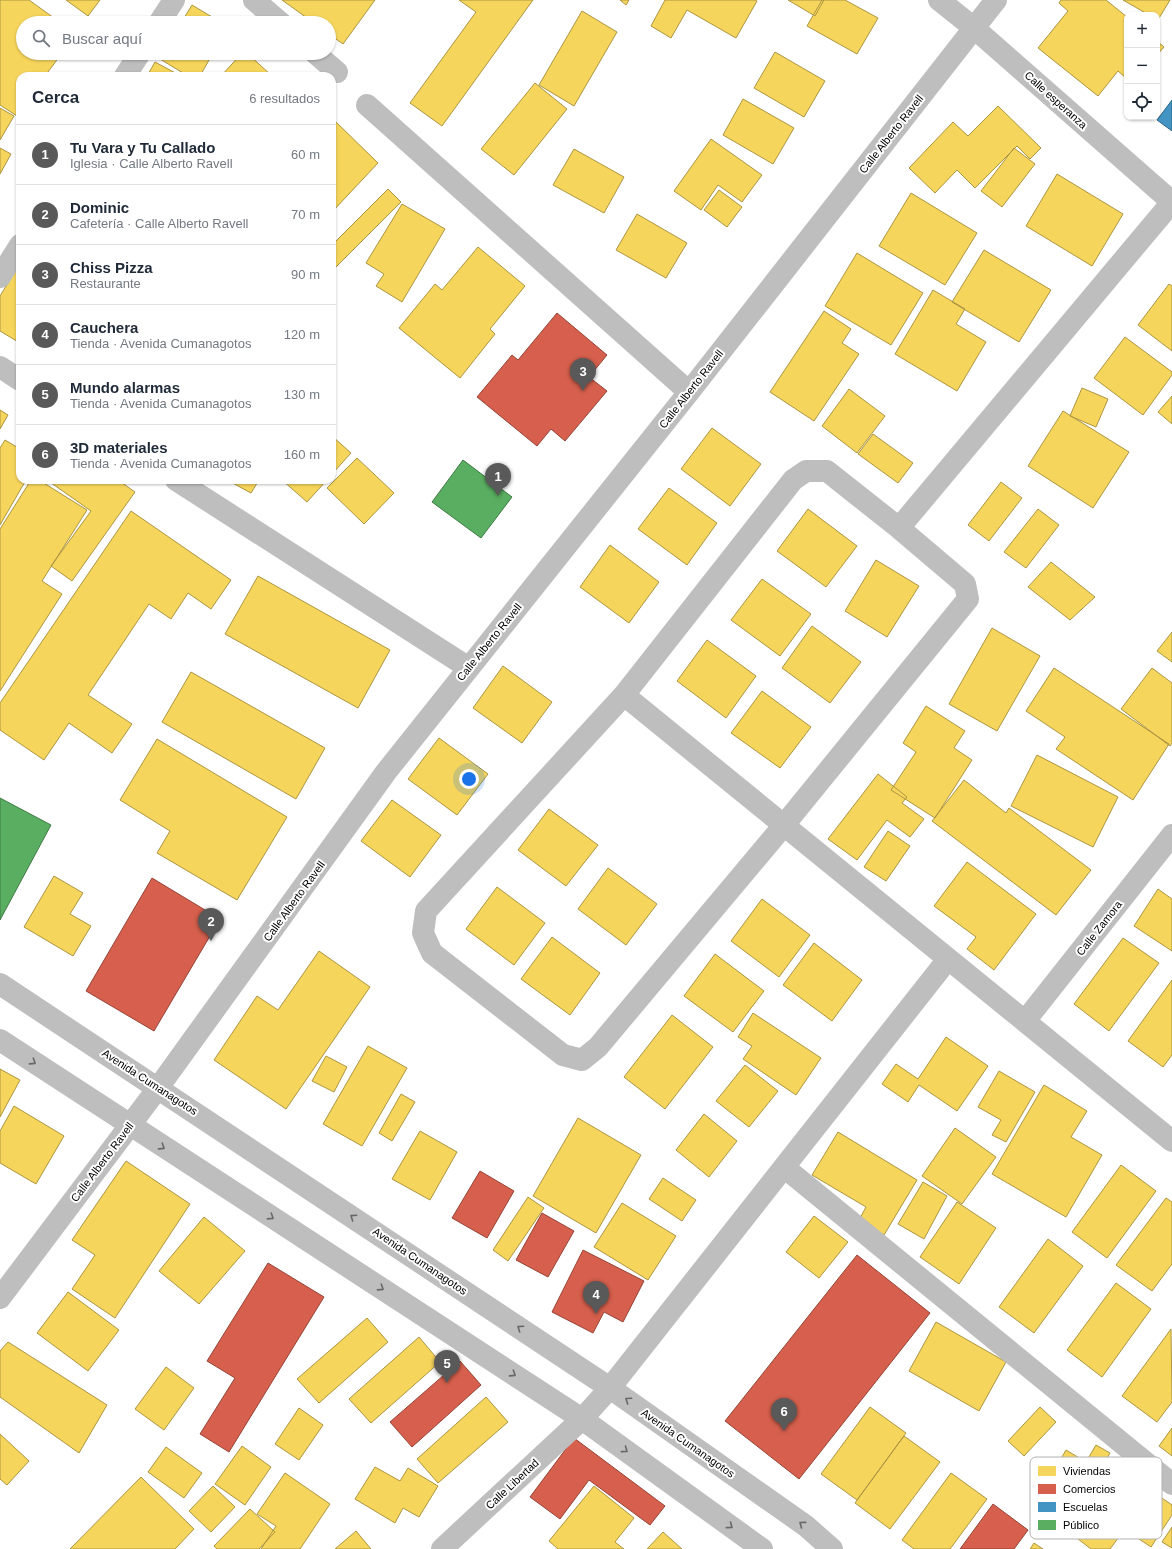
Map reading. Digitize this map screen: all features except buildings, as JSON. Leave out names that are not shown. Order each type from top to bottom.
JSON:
[{"type":"street","points":[[164,16],[174,0]]},
{"type":"street","points":[[254,0],[273,16]]},
{"type":"street","name":"Calle esperanza","points":[[939,0],[974,28],[1172,202]]},
{"type":"street","name":"Calle Alberto Ravell","points":[[0,1298],[158,1088],[386,772],[690,392],[996,0]]},
{"type":"street","points":[[128,72],[135,60]]},
{"type":"street","points":[[323,60],[337,72]]},
{"type":"street","points":[[367,105],[690,392]]},
{"type":"street","points":[[900,528],[1172,202]]},
{"type":"street","points":[[0,277],[16,251]]},
{"type":"street","points":[[0,367],[16,377]]},
{"type":"street","points":[[806,471],[827,471],[900,528],[965,584],[968,600],[784,825],[598,1047],[582,1060],[563,1055],[432,953],[422,933],[426,911],[624,695],[793,480],[806,471]]},
{"type":"street","points":[[182,484],[469,668]]},
{"type":"street","points":[[624,695],[1172,1141]]},
{"type":"street","name":"Calle Zamora","points":[[1025,1022],[1172,835]]},
{"type":"street","name":"Calle Libertad","points":[[442,1549],[582,1419],[610,1388],[785,1168],[948,959]]},
{"type":"street","name":"Avenida Cumanagotos","points":[[0,984],[610,1388],[806,1526],[832,1549]]},
{"type":"street","points":[[0,1040],[582,1419],[762,1549]]},
{"type":"street","points":[[785,1168],[1139,1457]]},
{"type":"street","points":[[1162,1476],[1172,1484]]},
{"type":"place","name":"Chiss Pizza","points":[[583,391]]},
{"type":"place","name":"Tu Vara y Tu Callado","points":[[498,496]]},
{"type":"place","name":"Dominic","points":[[211,941]]},
{"type":"place","name":"Cauchera","points":[[596,1314]]},
{"type":"place","name":"Mundo alarmas","points":[[447,1383]]},
{"type":"place","name":"3D materiales","points":[[784,1431]]}]
